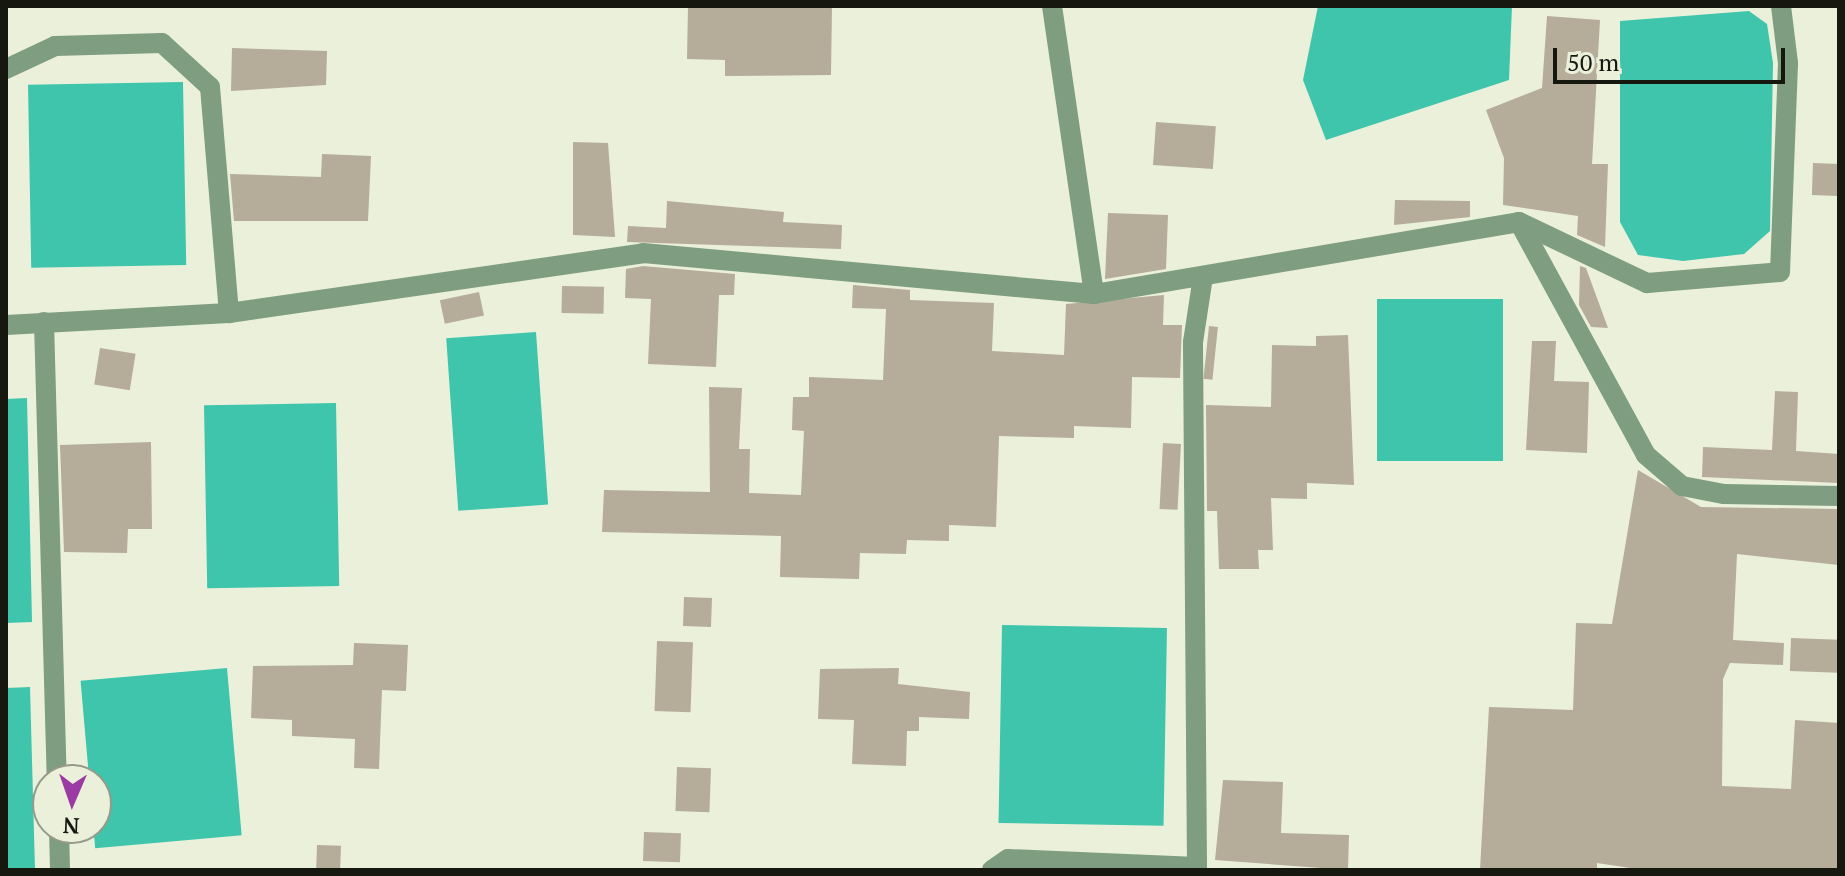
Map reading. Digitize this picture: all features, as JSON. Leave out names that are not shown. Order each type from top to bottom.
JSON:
[{"type":"street","points":[[1052,6],[1094,294]]},
{"type":"street","points":[[6,325],[229,313],[643,253],[1094,294],[1519,222],[1647,283],[1780,272],[1788,63],[1781,6]]},
{"type":"street","points":[[6,69],[55,46],[162,43],[210,87],[229,313]]},
{"type":"street","points":[[1519,222],[1646,455],[1696,489],[1839,496]]},
{"type":"street","points":[[992,870],[1008,859],[1197,869],[1193,342],[1203,277]]},
{"type":"street","points":[[44,322],[57,764]]},
{"type":"street","points":[[59,844],[60,870]]},
{"type":"water","points":[[1318,6],[1512,6],[1509,80],[1326,140],[1303,80]]},
{"type":"water","points":[[1749,11],[1767,24],[1773,63],[1770,231],[1744,254],[1683,261],[1638,255],[1620,222],[1620,21]]},
{"type":"water","points":[[183,82],[186,265],[31,268],[28,85]]},
{"type":"water","points":[[1377,299],[1503,299],[1503,461],[1377,461]]},
{"type":"water","points":[[536,332],[548,505],[458,511],[446,338]]},
{"type":"water","points":[[27,398],[32,622],[6,623],[6,399]]},
{"type":"water","points":[[336,403],[339,586],[207,588],[204,405]]},
{"type":"water","points":[[1002,625],[1167,628],[1164,826],[999,823]]},
{"type":"water","points":[[227,668],[242,835],[95,848],[95,844],[112,844],[112,764],[88,764],[81,681]]},
{"type":"water","points":[[30,687],[35,870],[6,870],[6,688]]},
{"type":"building","points":[[688,6],[832,6],[831,75],[725,76],[725,60],[687,59]]},
{"type":"building","points":[[1547,16],[1600,20],[1592,164],[1608,164],[1605,247],[1577,235],[1578,216],[1503,205],[1504,158],[1486,110],[1542,88]]},
{"type":"building","points":[[232,48],[327,51],[326,85],[231,91]]},
{"type":"building","points":[[1156,122],[1216,126],[1213,169],[1153,165]]},
{"type":"building","points":[[573,142],[608,143],[615,237],[573,235]]},
{"type":"building","points":[[322,154],[371,156],[368,221],[234,221],[230,174],[321,177]]},
{"type":"building","points":[[1813,163],[1839,164],[1838,196],[1812,195]]},
{"type":"building","points":[[1395,200],[1470,201],[1470,217],[1394,225]]},
{"type":"building","points":[[667,201],[784,212],[783,222],[842,225],[841,249],[627,242],[628,226],[666,228]]},
{"type":"building","points":[[1108,213],[1168,215],[1166,269],[1105,279]]},
{"type":"building","points":[[643,266],[735,274],[734,295],[719,295],[716,367],[648,364],[651,299],[625,298],[626,269]]},
{"type":"building","points":[[1580,266],[1586,268],[1608,328],[1591,327],[1579,305]]},
{"type":"building","points":[[853,285],[910,290],[910,300],[994,303],[992,351],[1064,355],[1066,304],[1164,295],[1163,325],[1182,325],[1180,378],[1132,377],[1131,428],[1074,426],[1074,438],[999,436],[996,527],[949,525],[949,541],[907,540],[906,554],[860,553],[859,579],[780,577],[781,536],[602,532],[604,490],[710,492],[709,387],[742,388],[739,449],[750,449],[749,493],[801,495],[804,431],[792,430],[793,397],[809,397],[809,377],[883,380],[886,309],[852,308]]},
{"type":"building","points":[[562,286],[604,287],[604,314],[562,313]]},
{"type":"building","points":[[479,292],[484,315],[445,324],[440,300]]},
{"type":"building","points":[[1209,326],[1218,327],[1212,380],[1203,379]]},
{"type":"building","points":[[1348,335],[1354,485],[1307,483],[1307,499],[1271,498],[1273,550],[1258,550],[1259,569],[1219,569],[1217,511],[1207,511],[1206,405],[1271,407],[1272,345],[1316,346],[1316,336]]},
{"type":"building","points":[[1532,341],[1556,341],[1554,381],[1589,382],[1587,453],[1526,450]]},
{"type":"building","points":[[100,348],[136,354],[130,390],[94,385]]},
{"type":"building","points":[[1775,391],[1798,392],[1796,451],[1839,454],[1839,483],[1702,477],[1703,447],[1772,450]]},
{"type":"building","points":[[151,442],[152,529],[128,529],[127,553],[64,552],[60,445]]},
{"type":"building","points":[[1163,443],[1181,444],[1178,510],[1160,509]]},
{"type":"building","points":[[1638,470],[1701,507],[1839,509],[1839,565],[1737,554],[1733,640],[1784,643],[1783,665],[1730,663],[1723,679],[1722,786],[1791,789],[1795,720],[1839,723],[1839,870],[1643,870],[1597,863],[1597,870],[1480,870],[1489,707],[1573,710],[1576,623],[1612,624]]},
{"type":"building","points":[[684,597],[712,598],[711,627],[683,626]]},
{"type":"building","points":[[1791,638],[1839,640],[1838,673],[1790,671]]},
{"type":"building","points":[[657,641],[693,642],[691,712],[655,711]]},
{"type":"building","points":[[354,643],[408,645],[406,691],[382,690],[379,769],[354,768],[355,739],[292,736],[292,720],[251,718],[253,666],[353,665]]},
{"type":"building","points":[[899,668],[898,684],[970,692],[969,719],[919,717],[919,731],[907,731],[906,766],[852,764],[854,720],[818,719],[820,669]]},
{"type":"building","points":[[677,767],[711,768],[709,812],[675,811]]},
{"type":"building","points":[[1223,780],[1283,782],[1281,833],[1349,835],[1348,870],[1215,860]]},
{"type":"building","points":[[644,832],[681,833],[680,862],[643,861]]},
{"type":"building","points":[[317,845],[341,846],[340,870],[316,870]]}]
